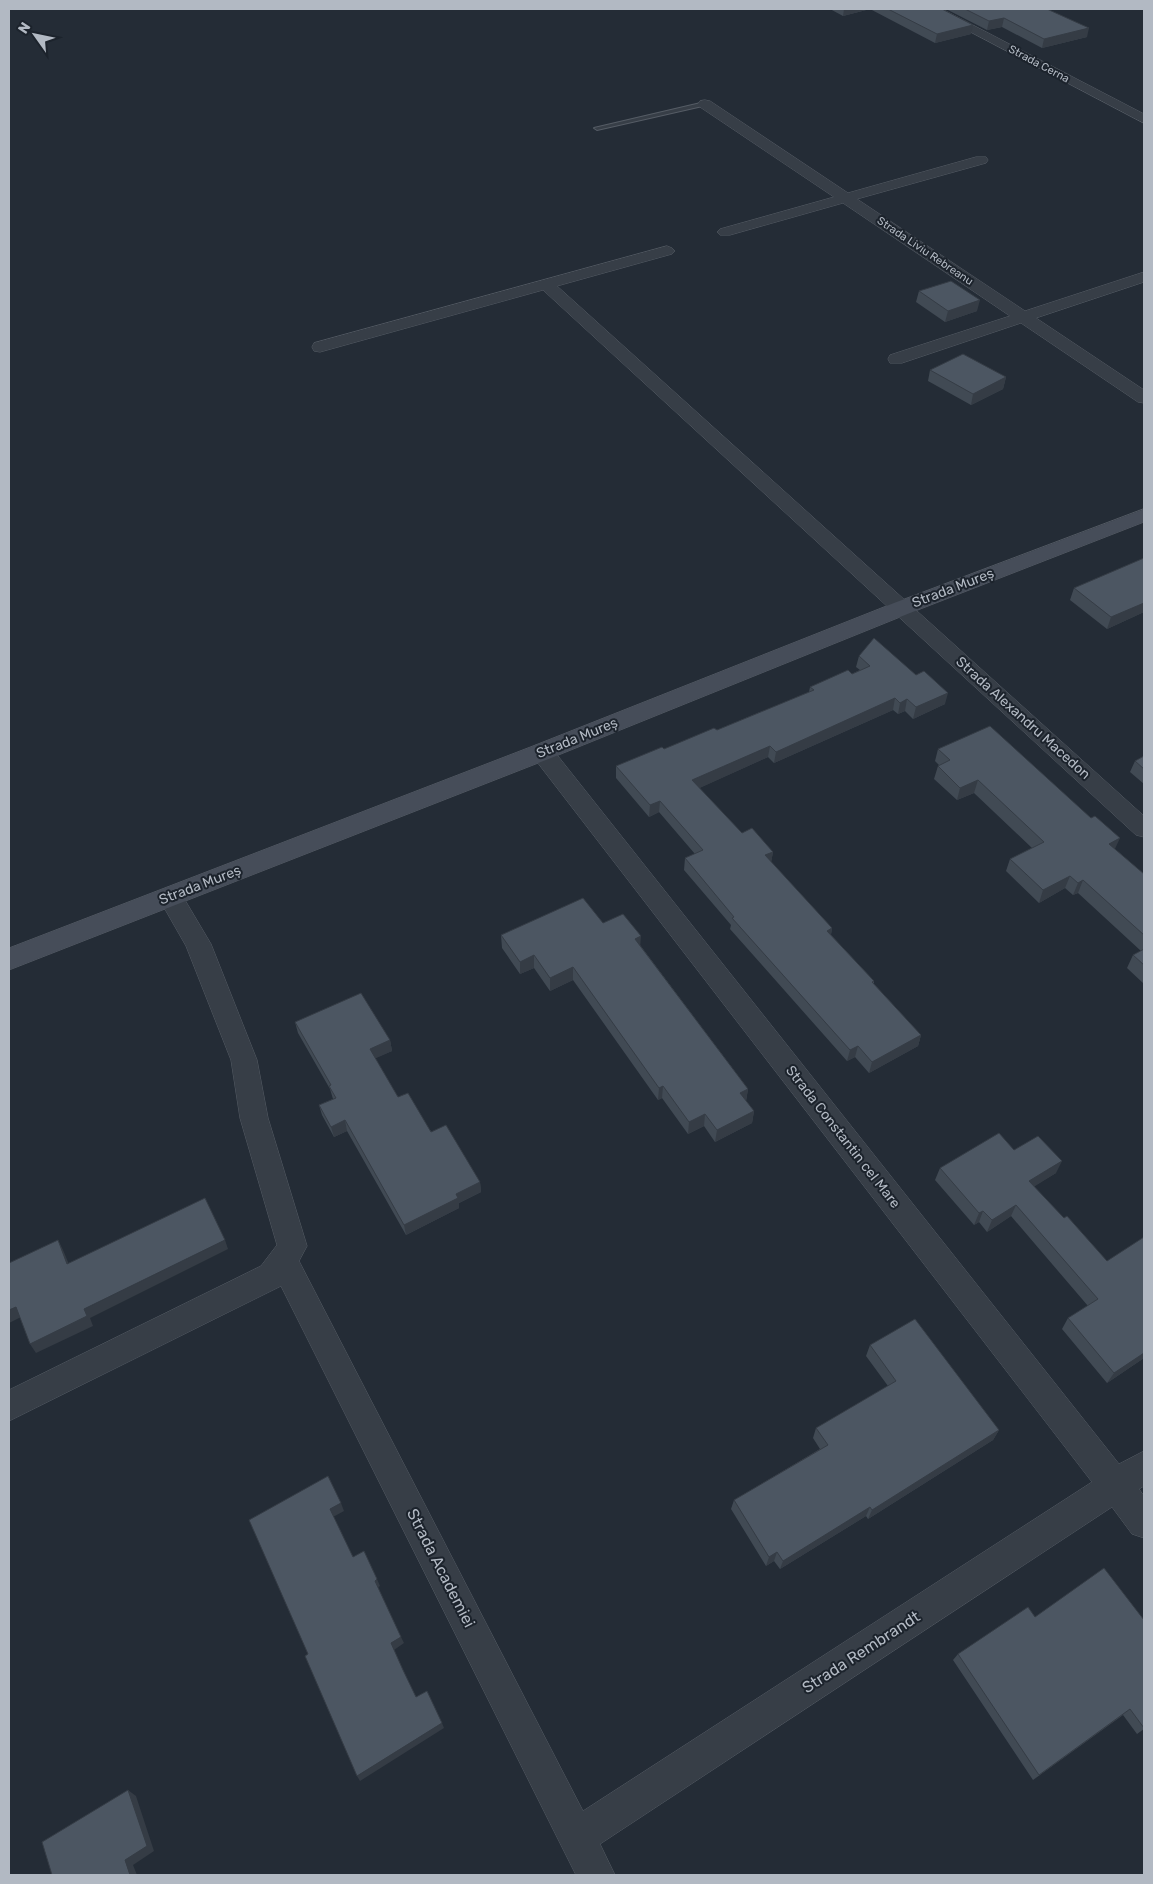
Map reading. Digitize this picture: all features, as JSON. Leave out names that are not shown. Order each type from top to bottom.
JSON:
[{"type":"street","name":"Strada Cerna","points":[[933,9],[1144,119]]},
{"type":"street","name":"Strada Liviu Rebreanu","points":[[705,104],[1144,398]]},
{"type":"street","points":[[725,232],[981,160]]},
{"type":"street","points":[[320,347],[667,251]]},
{"type":"street","points":[[896,359],[1144,278]]},
{"type":"street","name":"Strada Alexandru Macedon","points":[[546,285],[1144,829]]},
{"type":"street","name":"Strada Mureș","points":[[9,960],[542,752],[902,608],[1144,515]]},
{"type":"street","name":"Strada Constantin cel Mare","points":[[542,752],[1144,1522]]},
{"type":"street","points":[[9,1406],[137,1340],[270,1276],[284,1261],[292,1246],[254,1118],[244,1060],[198,944],[170,897]]},
{"type":"street","name":"Strada Academiei","points":[[284,1261],[596,1875]]},
{"type":"street","name":"Strada Rembrandt","points":[[577,1837],[1144,1468]]},
{"type":"lane","points":[[597,128],[705,104]]},
{"type":"building","points":[[888,9],[942,9],[973,25],[937,34]]},
{"type":"building","points":[[965,9],[1047,9],[1089,28],[1044,39],[1004,18],[989,21]]},
{"type":"building","points":[[951,281],[980,300],[948,311],[919,291]]},
{"type":"building","points":[[963,354],[1006,377],[973,394],[930,370]]},
{"type":"building","points":[[1144,558],[1144,603],[1111,617],[1074,588]]},
{"type":"building","points":[[874,638],[916,675],[924,671],[948,693],[916,707],[907,699],[900,703],[895,698],[776,752],[770,746],[692,780],[742,833],[752,828],[773,852],[765,855],[832,928],[827,931],[921,1035],[872,1062],[858,1046],[850,1050],[732,918],[734,917],[685,858],[703,850],[660,801],[650,805],[616,766],[662,747],[664,749],[714,728],[717,730],[814,690],[810,687],[848,670],[852,674],[870,666],[859,656]]},
{"type":"building","points":[[990,726],[1091,818],[1095,816],[1120,838],[1109,844],[1144,874],[1144,935],[1083,880],[1078,883],[1070,876],[1043,890],[1010,859],[1044,842],[978,780],[960,788],[938,766],[950,760],[938,749]]},
{"type":"building","points":[[1144,756],[1144,769],[1135,761]]},
{"type":"building","points":[[583,898],[603,923],[623,914],[641,936],[635,939],[748,1089],[740,1093],[754,1111],[717,1130],[705,1114],[689,1122],[663,1086],[659,1088],[573,967],[550,978],[534,955],[520,962],[501,935]]},
{"type":"building","points":[[1144,949],[1144,965],[1133,955]]},
{"type":"building","points":[[361,993],[390,1040],[370,1049],[398,1097],[408,1093],[431,1132],[446,1125],[480,1182],[456,1194],[458,1198],[404,1225],[345,1120],[331,1127],[319,1105],[336,1098],[329,1086],[331,1085],[295,1022]]},
{"type":"building","points":[[999,1133],[1014,1150],[1038,1136],[1062,1161],[1029,1181],[1064,1218],[1067,1216],[1107,1261],[1144,1237],[1144,1353],[1114,1373],[1068,1318],[1098,1299],[1016,1205],[992,1220],[983,1211],[979,1213],[940,1168]]},
{"type":"building","points":[[205,1198],[225,1240],[84,1309],[87,1316],[30,1344],[16,1307],[9,1310],[9,1263],[58,1240],[67,1264]]},
{"type":"building","points":[[915,1319],[999,1430],[872,1510],[870,1507],[783,1561],[777,1552],[769,1557],[734,1500],[828,1445],[816,1428],[896,1381],[870,1345]]},
{"type":"building","points":[[328,1476],[341,1503],[330,1509],[353,1557],[364,1551],[377,1579],[375,1581],[401,1637],[391,1643],[403,1670],[416,1697],[427,1691],[442,1723],[357,1776],[305,1656],[308,1654],[249,1520]]},
{"type":"building","points":[[1104,1568],[1144,1620],[1144,1728],[1130,1709],[1039,1775],[958,1654],[1028,1607],[1035,1617]]},
{"type":"building","points":[[128,1790],[147,1846],[125,1860],[130,1875],[52,1875],[42,1842]]}]
